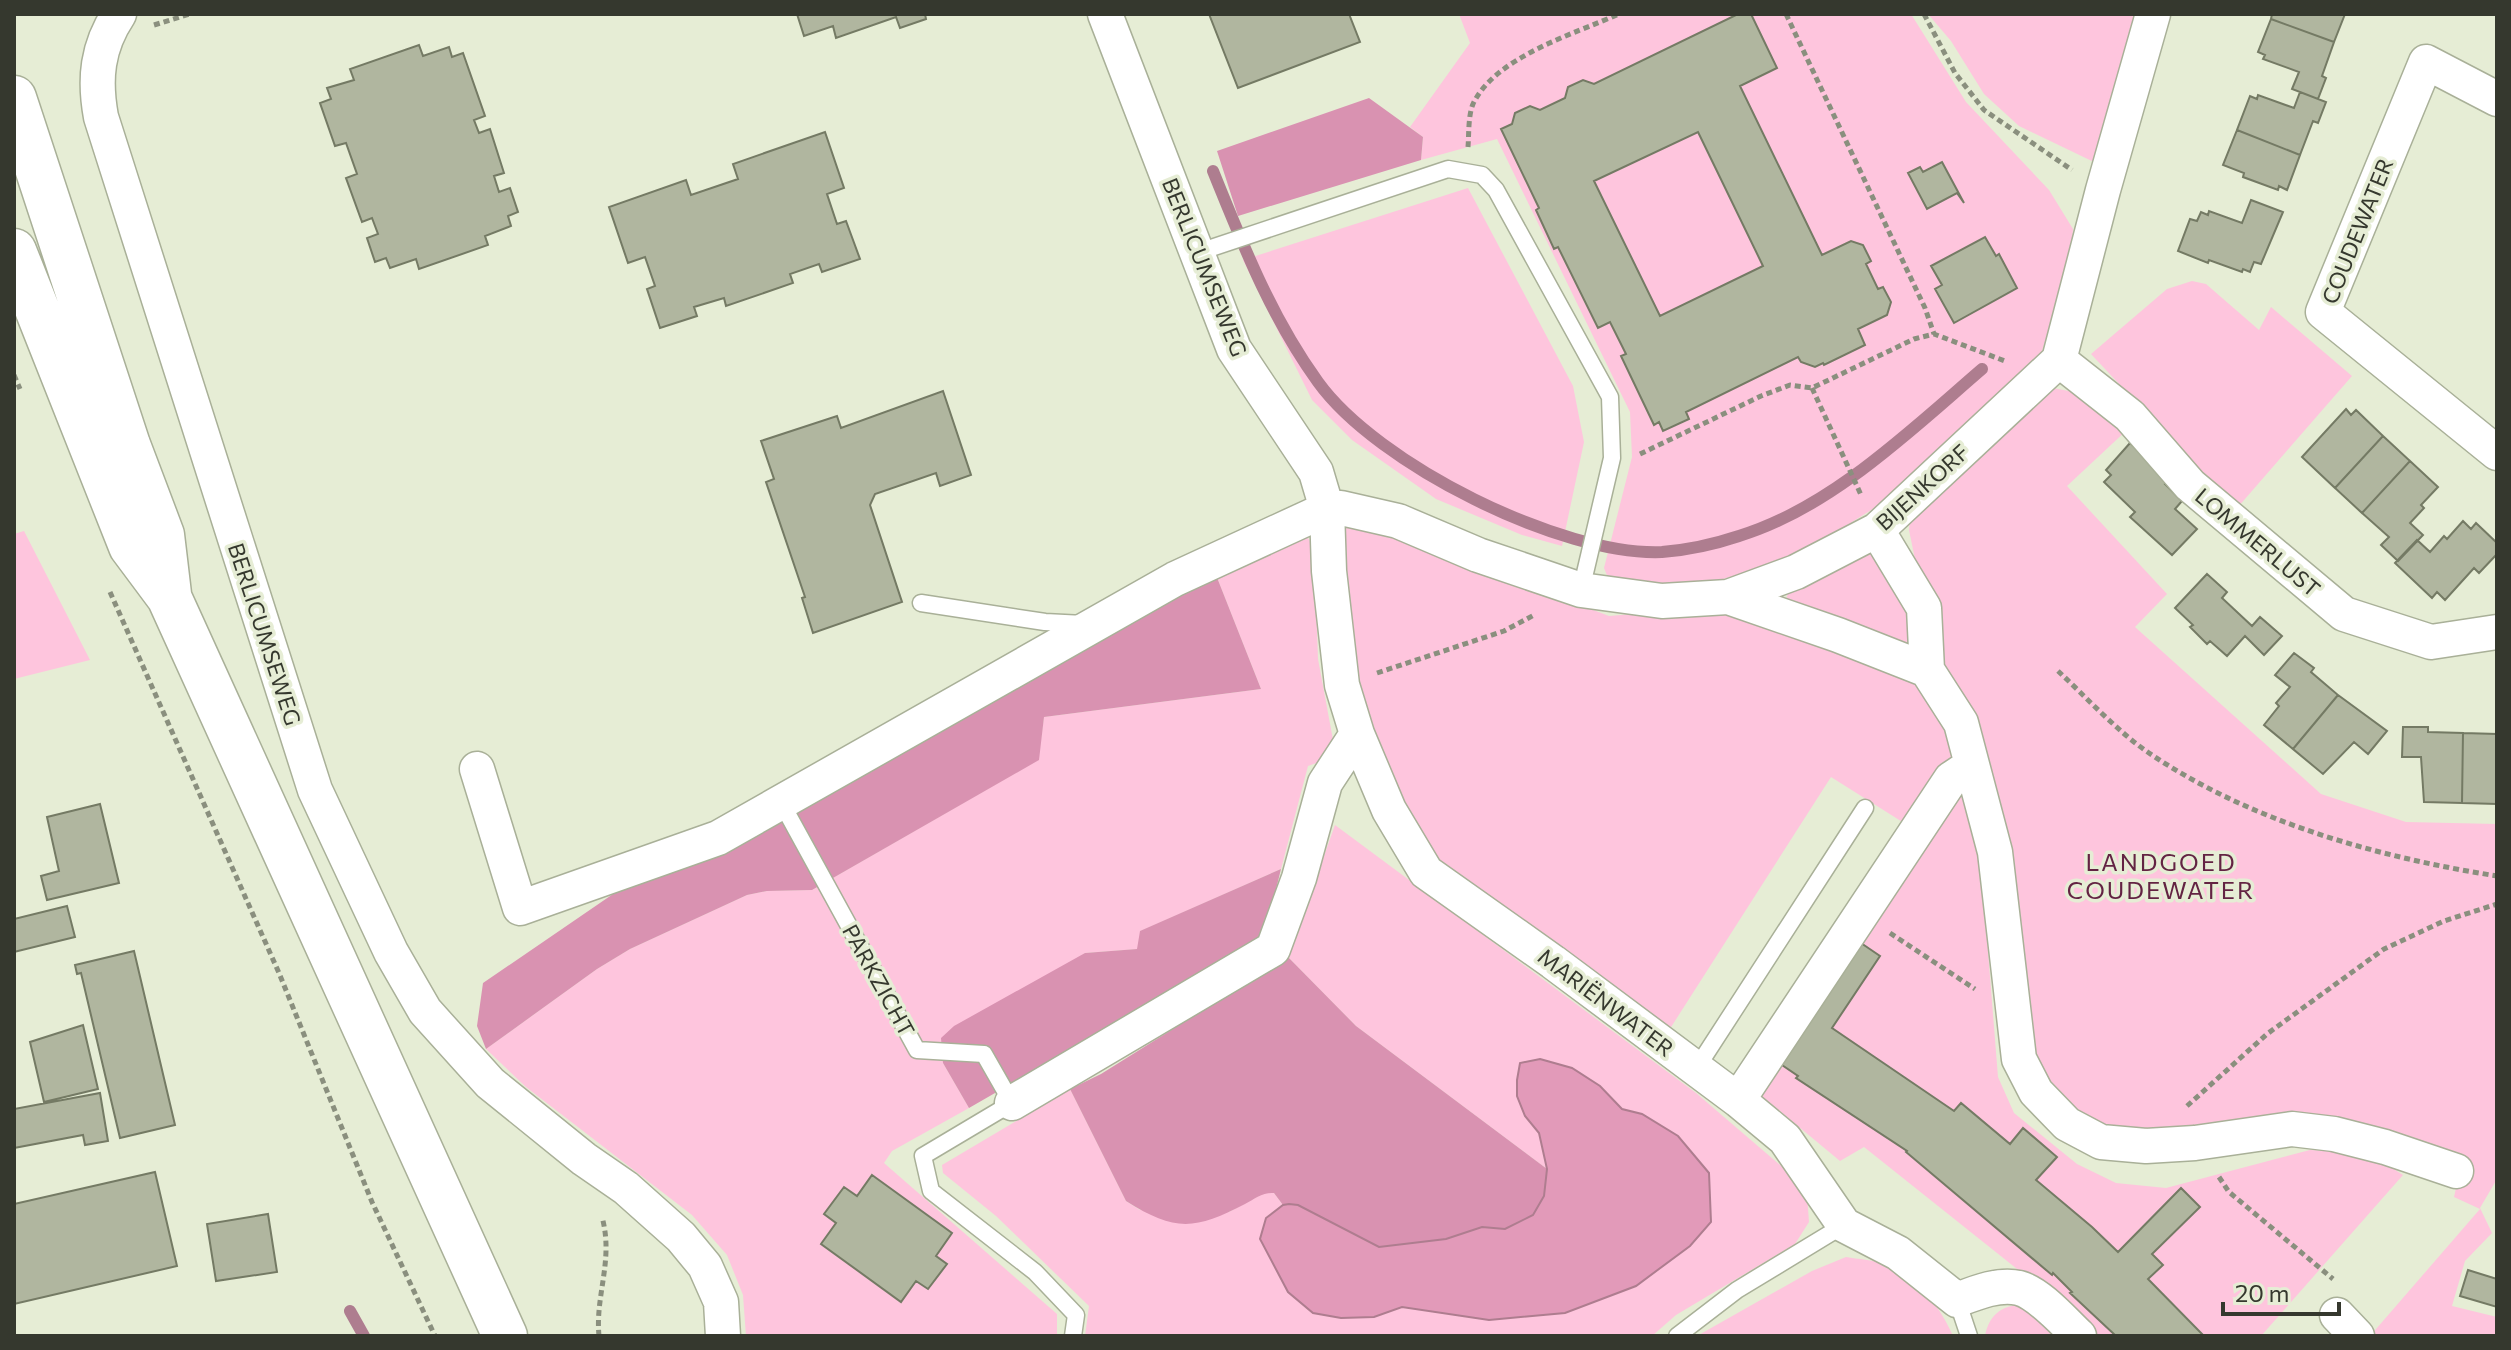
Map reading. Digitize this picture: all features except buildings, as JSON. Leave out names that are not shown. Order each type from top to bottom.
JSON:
[{"type":"main road","points":[[14,98],[128,445],[162,535],[169,597]]},
{"type":"main road","points":[[14,251],[131,546],[169,597],[505,1336]]},
{"type":"street","name":"BERLICUMSEWEG","points":[[1105,14],[1206,249],[1234,349],[1316,472],[1327,509]]},
{"type":"street","points":[[2052,368],[2153,14]]},
{"type":"street","name":"BERLICUMSEWEG","points":[[113,23],[98,61],[96,91],[101,117],[315,790],[391,952],[425,1011],[490,1083],[584,1159],[626,1188],[681,1237],[705,1266],[721,1302],[723,1336]]},
{"type":"street","name":"COUDEWATER","points":[[2497,99],[2426,62],[2323,312],[2497,453]]},
{"type":"street","name":"BIJENKORF","points":[[1327,509],[1341,508],[1398,521],[1478,555],[1584,578],[1662,601],[1728,597],[1796,572],[1877,530],[2052,368]]},
{"type":"street","name":"LOMMERLUST","points":[[2052,368],[2130,416],[2190,485],[2344,614],[2431,642],[2497,632]]},
{"type":"street","points":[[477,769],[520,908],[718,838],[1175,579],[1327,509]]},
{"type":"street","name":"MARIËNWATER","points":[[1327,509],[1329,571],[1342,685],[1357,734],[1389,810],[1426,872],[1738,1100],[1785,1139],[1844,1225],[1898,1253],[1957,1300]]},
{"type":"street","points":[[1877,530],[1924,608],[1927,670],[1961,723],[1995,852],[2019,1059],[2036,1092],[2067,1124],[2101,1142],[2146,1146],[2195,1143],[2292,1129],[2372,1143],[2456,1171]]},
{"type":"street","points":[[1728,597],[1927,670]]},
{"type":"street","points":[[1012,1103],[1273,949],[1299,878],[1325,783],[1357,734]]},
{"type":"street","points":[[1738,1100],[1951,779],[1972,765]]},
{"type":"street","points":[[1957,1300],[1985,1290],[2020,1288],[2045,1304],[2079,1336]]},
{"type":"lane","points":[[1206,249],[1448,169],[1482,175],[1496,190],[1610,397],[1612,458],[1584,578]]},
{"type":"lane","points":[[921,603],[1045,622],[1093,625]]},
{"type":"lane","name":"PARKZICHT","points":[[781,802],[917,1050],[984,1054],[1012,1103]]},
{"type":"lane","points":[[1696,1069],[1865,808]]},
{"type":"lane","points":[[1012,1103],[923,1156],[931,1191],[1035,1272],[1076,1315],[1073,1336]]},
{"type":"lane","points":[[1677,1336],[1737,1290],[1844,1225]]},
{"type":"lane","points":[[1957,1300],[1969,1336]]},
{"type":"path","points":[[1465,172],[1472,105],[1491,80],[1515,60],[1619,14]]},
{"type":"path","points":[[1786,14],[1925,308],[1934,334]]},
{"type":"path","points":[[1924,14],[1955,73],[1984,110],[2103,190]]},
{"type":"path","points":[[1612,458],[1642,453],[1790,385],[1812,388],[1914,339],[1934,334],[2052,368]]},
{"type":"path","points":[[14,375],[20,390]]},
{"type":"path","points":[[1812,388],[1863,499]]},
{"type":"path","points":[[1342,685],[1504,631],[1584,578]]},
{"type":"path","points":[[104,579],[279,973],[372,1202],[435,1336]]},
{"type":"path","points":[[2058,671],[2147,752],[2230,800],[2342,841],[2431,866],[2497,876]]},
{"type":"path","points":[[2146,1146],[2267,1034],[2384,949],[2444,921],[2497,904]]},
{"type":"path","points":[[1862,915],[2014,1015]]},
{"type":"path","points":[[2195,1143],[2229,1192],[2345,1312]]},
{"type":"path","points":[[584,1159],[604,1223],[607,1268],[597,1316],[599,1336]]},
{"type":"shaded area","points":[[1459,14],[1911,14],[1966,102],[2049,190],[2073,229],[2071,256],[2041,354],[1903,490],[1852,522],[1841,533],[1776,564],[1705,584],[1611,585],[1604,568],[1632,457],[1630,412],[1497,139],[1421,160],[1423,137],[1410,127],[1470,43]]},
{"type":"shaded area","points":[[1928,14],[2141,14],[2096,163],[2019,126],[1984,94],[1951,41]]},
{"type":"shaded area","points":[[1369,98],[1423,137],[1421,160],[1238,216],[1217,151]]},
{"type":"shaded area","points":[[1468,188],[1573,386],[1584,442],[1562,546],[1522,535],[1436,499],[1352,440],[1312,400],[1243,260]]},
{"type":"shaded area","points":[[2192,281],[2206,284],[2259,330],[2271,307],[2352,376],[2238,507],[2224,496],[2091,354],[2167,289]]},
{"type":"shaded area","points":[[2053,388],[2084,394],[2128,429],[2067,486],[2167,594],[2135,627],[2321,794],[2406,822],[2497,824],[2497,1179],[2480,1208],[2492,1233],[2465,1261],[2452,1306],[2497,1317],[2497,1336],[2370,1336],[2480,1209],[2454,1197],[2463,1157],[2108,1128],[2070,1106],[2054,1089],[2031,1052],[1950,678],[1931,638],[1909,530],[1910,516]]},
{"type":"shaded area","points":[[1349,526],[1397,535],[1609,616],[1679,610],[1729,613],[1911,679],[1928,693],[1957,755],[1904,823],[1831,777],[1666,1035],[1441,865],[1421,834],[1379,756],[1346,636],[1345,529]]},
{"type":"shaded area","points":[[24,531],[90,660],[14,679],[14,534]]},
{"type":"shaded area","points":[[1305,533],[1314,548],[1318,659],[1336,756],[1308,766],[1281,869],[1141,931],[1138,949],[1085,953],[943,1063],[969,1108],[892,1151],[884,1163],[1057,1314],[1057,1336],[746,1336],[743,1295],[727,1255],[692,1215],[526,1087],[486,1049],[630,949],[747,895],[767,891],[812,890],[1038,760],[1044,717],[1261,689],[1216,575]]},
{"type":"shaded area","points":[[1872,554],[1893,579],[1916,640],[1913,650],[1790,606],[1786,599],[1789,591],[1861,555]]},
{"type":"shaded area","points":[[1216,575],[1261,689],[1044,717],[1039,760],[812,890],[767,891],[747,895],[630,949],[486,1049],[477,1026],[483,983],[616,892],[724,852]]},
{"type":"shaded area","points":[[1960,784],[1981,864],[1998,1077],[2014,1113],[2077,1164],[2116,1183],[2166,1188],[2310,1150],[2369,1153],[2403,1175],[2261,1336],[2094,1336],[2061,1304],[1864,1147],[1840,1161],[1758,1093]]},
{"type":"shaded area","points":[[1335,825],[1696,1093],[1793,1176],[1807,1195],[1809,1222],[1795,1244],[1676,1315],[1652,1336],[1085,1336],[1089,1306],[996,1216],[943,1173],[942,1165],[1070,1089],[1126,1201],[1140,1210],[1229,1212],[1266,1192],[1274,1193],[1283,1205],[1266,1218],[1374,1317],[1402,1307],[1489,1320],[1711,1222],[1709,1173],[1642,1114],[1622,1110],[1600,1086],[1525,1116],[1539,1133],[1547,1169],[1356,1026],[1288,957]]},
{"type":"shaded area","points":[[1281,869],[1264,938],[969,1108],[943,1063],[941,1038],[954,1026],[1085,953],[1137,949],[1140,931]]},
{"type":"shaded area","points":[[1288,957],[1356,1026],[1547,1169],[1544,1196],[1533,1215],[1505,1229],[1482,1227],[1446,1239],[1379,1247],[1298,1205],[1283,1205],[1274,1193],[1262,1195],[1212,1219],[1185,1224],[1158,1218],[1126,1201],[1070,1089],[1101,1074]]},
{"type":"shaded area","points":[[1540,1059],[1572,1068],[1600,1086],[1622,1109],[1642,1114],[1678,1136],[1709,1173],[1711,1222],[1690,1246],[1636,1286],[1565,1313],[1489,1320],[1402,1307],[1374,1317],[1341,1318],[1313,1313],[1288,1292],[1260,1239],[1266,1218],[1283,1205],[1298,1205],[1379,1247],[1446,1239],[1482,1227],[1505,1229],[1533,1215],[1544,1196],[1547,1169],[1539,1133],[1525,1116],[1517,1096],[1517,1080],[1520,1063]]},
{"type":"shaded area","points":[[1846,1257],[1884,1264],[1917,1284],[1941,1313],[1953,1336],[1697,1336],[1812,1271]]},
{"type":"shaded area","points":[[2022,1304],[2063,1336],[1985,1336],[1997,1313]]},
{"type":"waterway","points":[[1213,171],[1259,280],[1286,332],[1318,382],[1346,413],[1382,444],[1426,473],[1524,522],[1574,539],[1621,549],[1662,552],[1720,542],[1773,523],[1806,507],[1868,465],[1982,369]]},
{"type":"waterway","points":[[350,1311],[364,1336]]},
{"type":"district","name":"LANDGOED COUDEWATER","points":[[2161,875]]}]
